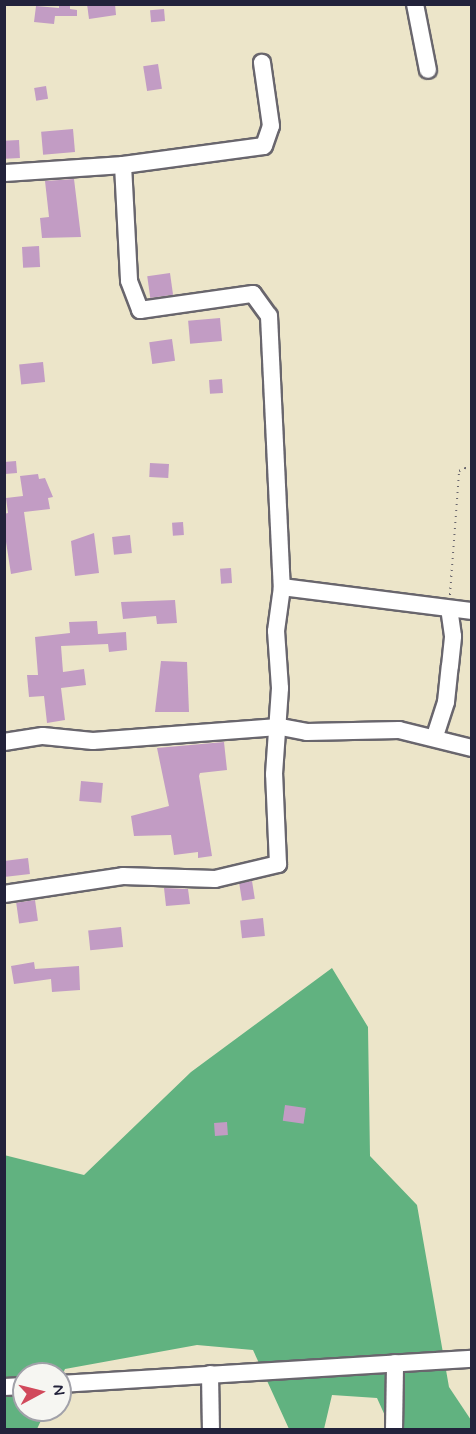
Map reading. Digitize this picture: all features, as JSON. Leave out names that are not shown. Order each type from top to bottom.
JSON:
[{"type":"street","points":[[415,4],[428,70]]},
{"type":"street","points":[[4,172],[123,165],[264,146],[271,126],[262,63]]},
{"type":"street","points":[[4,894],[123,876],[214,879],[275,867],[280,859],[274,774],[280,727],[276,631],[282,587],[269,316],[253,294],[140,310],[129,281],[123,165]]},
{"type":"street","points":[[282,587],[471,611]]},
{"type":"street","points":[[435,736],[446,702],[450,666],[453,636],[449,609]]},
{"type":"street","points":[[4,742],[43,736],[93,741],[280,727],[307,732],[399,730],[435,736],[471,748]]},
{"type":"street","points":[[72,1382],[471,1359]]},
{"type":"street","points":[[394,1430],[395,1363]]},
{"type":"street","points":[[210,1374],[211,1430]]},
{"type":"path","points":[[449,609],[459,471],[471,465]]},
{"type":"green space","points":[[332,968],[368,1027],[370,1156],[417,1205],[449,1387],[471,1420],[471,1429],[391,1429],[377,1398],[332,1395],[324,1429],[289,1429],[253,1350],[197,1345],[72,1368],[72,1362],[12,1362],[12,1422],[40,1422],[37,1429],[5,1429],[4,1155],[84,1175],[191,1072]]},
{"type":"building","points":[[59,4],[70,4],[70,9],[77,10],[77,16],[55,16],[54,24],[34,22],[36,6],[59,8]]},
{"type":"building","points":[[87,4],[115,4],[116,15],[89,19]]},
{"type":"building","points":[[164,9],[165,21],[151,22],[150,10]]},
{"type":"building","points":[[158,64],[162,89],[147,91],[143,66]]},
{"type":"building","points":[[46,86],[48,99],[36,101],[34,88]]},
{"type":"building","points":[[73,129],[75,152],[43,155],[41,132]]},
{"type":"building","points":[[19,140],[20,158],[5,159],[4,141]]},
{"type":"building","points":[[74,179],[81,237],[42,238],[40,218],[49,217],[45,181]]},
{"type":"building","points":[[39,246],[40,267],[23,268],[22,247]]},
{"type":"building","points":[[170,273],[173,295],[150,298],[147,276]]},
{"type":"building","points":[[220,318],[222,341],[190,344],[188,321]]},
{"type":"building","points":[[172,339],[175,361],[152,364],[149,342]]},
{"type":"building","points":[[43,362],[45,382],[21,384],[19,365]]},
{"type":"building","points":[[222,379],[223,393],[210,394],[209,380]]},
{"type":"building","points":[[16,461],[17,473],[5,474],[4,462]]},
{"type":"building","points":[[150,463],[169,464],[168,478],[149,477]]},
{"type":"building","points":[[38,474],[39,479],[45,478],[53,497],[48,498],[50,509],[24,512],[32,570],[11,574],[4,529],[4,514],[8,513],[6,498],[23,496],[20,476]]},
{"type":"building","points":[[183,522],[184,535],[173,536],[172,523]]},
{"type":"building","points":[[94,533],[99,573],[75,576],[71,541]]},
{"type":"building","points":[[130,535],[132,553],[114,555],[112,537]]},
{"type":"building","points":[[231,568],[232,583],[221,584],[220,569]]},
{"type":"building","points":[[175,600],[177,623],[157,624],[156,616],[123,619],[121,602]]},
{"type":"building","points":[[97,621],[98,634],[126,632],[127,650],[109,652],[108,644],[61,646],[63,672],[84,669],[86,685],[61,688],[65,720],[47,723],[44,696],[29,697],[27,675],[38,675],[35,637],[70,633],[69,622]]},
{"type":"building","points":[[161,661],[187,662],[189,712],[155,712]]},
{"type":"building","points":[[224,742],[227,770],[200,773],[199,776],[212,856],[198,858],[198,852],[174,855],[171,835],[134,836],[131,816],[169,806],[157,748]]},
{"type":"building","points":[[81,781],[103,783],[101,803],[79,801]]},
{"type":"building","points":[[28,858],[30,874],[6,877],[4,861]]},
{"type":"building","points":[[252,881],[255,899],[242,901],[239,883]]},
{"type":"building","points":[[164,888],[188,889],[190,904],[166,906]]},
{"type":"building","points":[[35,900],[38,921],[19,923],[16,903]]},
{"type":"building","points":[[263,918],[265,936],[242,938],[240,920]]},
{"type":"building","points":[[121,927],[123,947],[90,950],[88,930]]},
{"type":"building","points":[[34,962],[35,969],[79,966],[80,990],[52,992],[51,979],[14,984],[11,966]]},
{"type":"building","points":[[285,1105],[306,1108],[304,1124],[283,1121]]},
{"type":"building","points":[[227,1122],[228,1135],[215,1136],[214,1123]]}]
